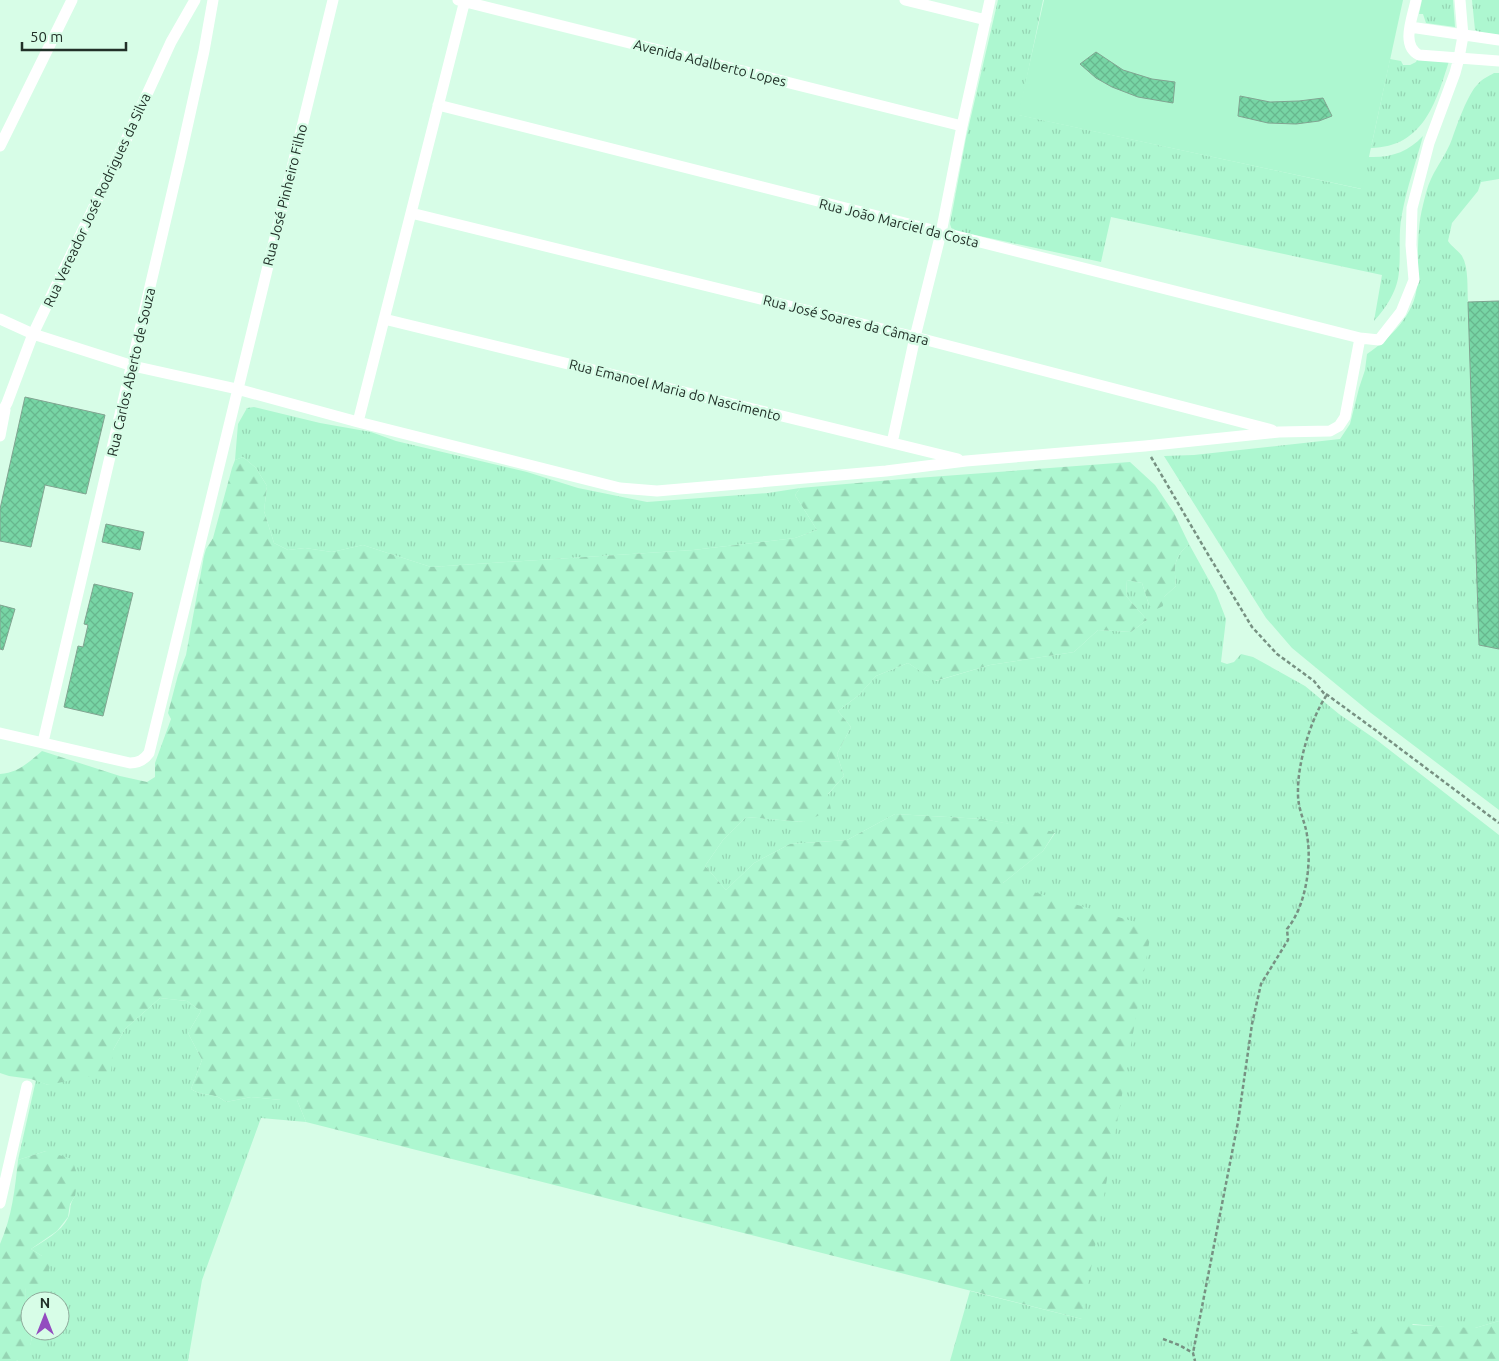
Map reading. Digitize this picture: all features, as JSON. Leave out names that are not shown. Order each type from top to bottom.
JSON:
[{"type":"street","points":[[0,146],[72,0]]},
{"type":"street","name":"Rua Vereador José Rodrigues da Silva","points":[[7,403],[33,334],[171,42],[195,0]]},
{"type":"street","name":"Rua Carlos Aberto de Souza","points":[[43,742],[133,366],[184,141],[213,0]]},
{"type":"street","name":"Rua José Pinheiro Filho","points":[[0,733],[130,763],[140,762],[149,753],[333,0]]},
{"type":"street","points":[[905,0],[986,20]]},
{"type":"street","points":[[892,443],[915,337],[941,233],[990,0]]},
{"type":"street","points":[[1416,0],[1410,27],[1409,43],[1411,49],[1419,55],[1499,40]]},
{"type":"street","points":[[0,319],[33,334],[133,366],[238,390],[620,488],[657,491],[886,471],[966,461],[1145,446],[1279,432],[1330,431],[1339,426],[1345,417],[1360,338],[1379,340],[1401,312],[1414,280],[1411,246],[1412,208],[1428,143],[1455,73],[1461,46],[1460,0]]},
{"type":"street","points":[[358,422],[463,1]]},
{"type":"street","name":"Avenida Adalberto Lopes","points":[[463,1],[962,126]]},
{"type":"street","points":[[1410,27],[1499,61]]},
{"type":"street","name":"Rua João Marciel da Costa","points":[[438,105],[1360,338]]},
{"type":"street","name":"Rua José Soares da Câmara","points":[[411,213],[915,337],[1279,432]]},
{"type":"street","name":"Rua Emanoel Maria do Nascimento","points":[[384,319],[966,461]]},
{"type":"street","points":[[0,416],[7,403]]},
{"type":"street","points":[[0,436],[7,403]]},
{"type":"street","points":[[0,1203],[27,1086]]},
{"type":"path","points":[[1145,446],[1252,627],[1277,654],[1314,681],[1326,696],[1317,710],[1301,767],[1298,793],[1300,811],[1307,834],[1307,874],[1303,900],[1295,919],[1287,929],[1288,940],[1261,984],[1252,1024],[1238,1122],[1193,1353],[1194,1361]]},
{"type":"path","points":[[1323,692],[1499,823]]},
{"type":"path","points":[[1163,1339],[1179,1344],[1193,1353]]},
{"type":"green space","points":[[998,0],[1043,0],[1019,115],[1361,189],[1368,157],[1398,153],[1417,142],[1423,136],[1402,214],[1398,278],[1391,298],[1374,321],[1382,275],[1111,217],[1101,262],[952,230],[950,224],[966,138]]},
{"type":"green space","points":[[1044,0],[1403,0],[1362,189],[1018,115]]},
{"type":"green space","points":[[1422,0],[1453,0],[1455,27],[1426,23],[1423,14],[1419,14]]},
{"type":"green space","points":[[1472,0],[1499,0],[1499,35],[1482,33],[1475,30]]},
{"type":"green space","points":[[1418,58],[1449,61],[1432,107],[1425,120],[1403,140],[1389,146],[1371,148],[1390,59],[1401,61],[1403,65],[1410,65],[1416,62]]},
{"type":"green space","points":[[1494,73],[1499,73],[1499,179],[1481,182],[1478,191],[1452,223],[1448,241],[1461,254],[1464,261],[1467,272],[1468,302],[1499,301],[1499,810],[1371,713],[1292,648],[1266,618],[1164,456],[1194,455],[1340,439],[1350,424],[1365,370],[1367,354],[1400,325],[1412,306],[1417,285],[1419,225],[1426,192],[1433,174],[1450,144],[1470,94],[1480,82]]},
{"type":"green space","points":[[254,407],[320,423],[371,432],[396,441],[527,472],[578,488],[647,502],[768,493],[800,488],[795,495],[817,530],[795,538],[693,550],[431,567],[363,545],[332,552],[305,548],[288,550],[274,543],[264,511],[267,486],[256,468],[243,457],[235,460],[238,424],[247,408]]},
{"type":"green space","points":[[243,457],[256,468],[267,486],[264,511],[274,543],[288,550],[305,548],[332,552],[363,545],[431,567],[693,550],[795,538],[817,530],[795,495],[800,488],[1130,462],[1155,485],[1174,513],[1189,544],[1177,558],[1175,568],[1176,586],[1164,597],[1163,606],[1155,610],[1149,605],[1142,583],[1127,580],[1126,596],[1147,620],[1131,632],[1098,630],[1074,652],[990,665],[935,681],[908,663],[876,676],[859,695],[838,711],[851,727],[837,754],[844,776],[828,794],[831,810],[804,822],[746,817],[723,840],[705,866],[726,890],[754,863],[790,844],[847,840],[895,814],[983,819],[1055,832],[1043,851],[1003,883],[1152,927],[1082,1319],[306,1122],[297,1100],[251,1097],[226,1102],[217,1097],[196,1092],[191,1089],[202,1060],[188,1033],[201,1011],[187,1001],[160,998],[125,1029],[113,1050],[111,1072],[48,1085],[31,1079],[0,1073],[0,774],[18,769],[42,751],[120,776],[147,782],[155,777],[155,763],[171,719],[168,713],[178,675],[186,655],[204,556],[213,538],[235,460]]},
{"type":"green space","points":[[1189,544],[1216,593],[1226,619],[1221,662],[1227,664],[1234,662],[1241,654],[1253,657],[1305,686],[1499,835],[1499,1321],[1475,1328],[1413,1324],[1377,1358],[1382,1361],[950,1361],[970,1291],[1082,1319],[1003,883],[1043,851],[1055,833],[983,819],[895,814],[847,840],[790,844],[754,863],[726,890],[705,866],[723,840],[746,817],[804,822],[844,776],[837,754],[851,727],[838,711],[859,695],[876,676],[908,663],[936,681],[990,665],[1074,652],[1098,630],[1131,632],[1147,620],[1126,596],[1127,580],[1142,583],[1149,605],[1164,597],[1176,586],[1177,558]]},
{"type":"green space","points":[[160,998],[187,1001],[201,1011],[188,1033],[202,1060],[191,1089],[217,1097],[226,1102],[251,1097],[297,1100],[306,1122],[261,1118],[202,1280],[188,1361],[17,1361],[29,1348],[31,1341],[70,1341],[70,1291],[26,1291],[26,1286],[42,1256],[31,1249],[61,1228],[69,1215],[75,1196],[46,1151],[18,1160],[36,1080],[48,1085],[113,1050],[125,1029]]},
{"type":"green space","points":[[46,1151],[72,1159],[78,1177],[75,1196],[70,1204],[68,1217],[57,1231],[31,1249],[42,1256],[50,1265],[46,1284],[39,1291],[30,1291],[26,1287],[26,1291],[20,1291],[20,1341],[31,1341],[31,1345],[24,1358],[16,1361],[0,1361],[0,1244],[10,1213],[18,1160]]},
{"type":"green space","points":[[1499,1321],[1499,1361],[1382,1361],[1354,1349],[1348,1335],[1372,1323],[1475,1328]]},
{"type":"building","points":[[1096,52],[1123,70],[1152,79],[1175,82],[1173,103],[1138,97],[1112,87],[1096,78],[1080,64]]},
{"type":"building","points":[[1240,96],[1270,102],[1323,98],[1332,116],[1319,121],[1296,124],[1268,123],[1238,116]]},
{"type":"building","points":[[1499,301],[1499,649],[1479,645],[1468,302]]},
{"type":"building","points":[[25,397],[105,415],[86,494],[45,485],[31,547],[0,541],[0,509]]},
{"type":"building","points":[[106,524],[144,532],[140,550],[102,542]]},
{"type":"building","points":[[94,584],[133,593],[103,716],[64,707],[78,646],[83,647],[88,625],[84,624]]},
{"type":"building","points":[[0,605],[15,609],[3,650],[0,649]]}]
